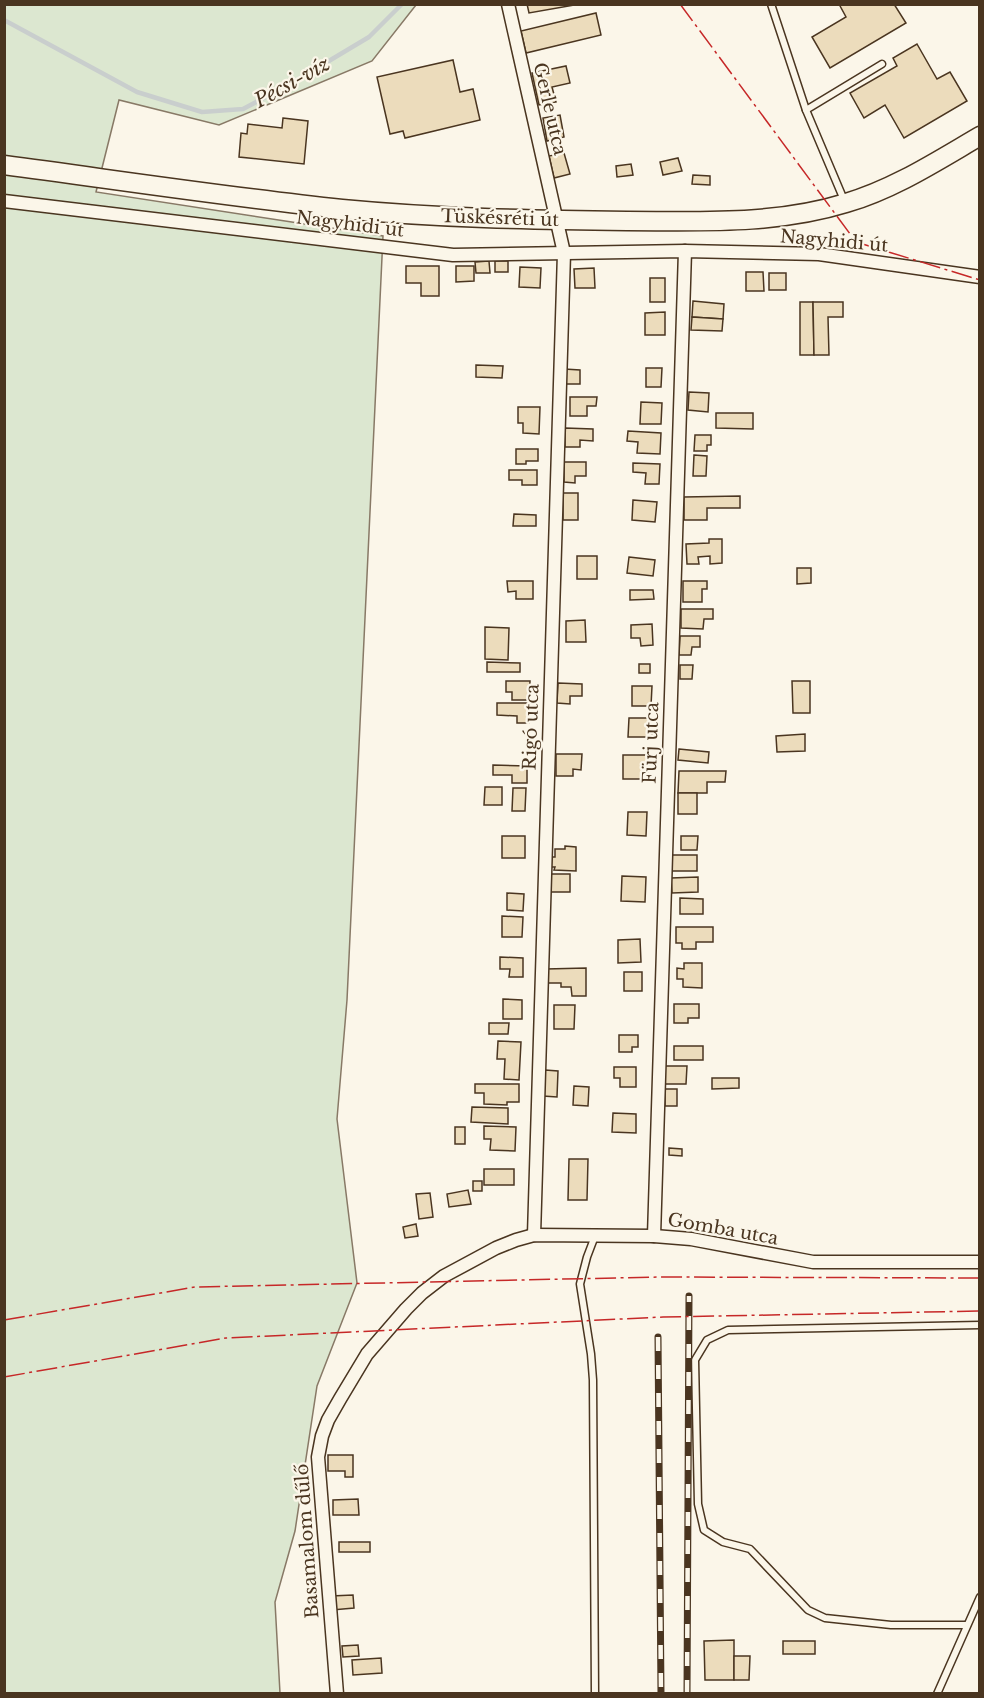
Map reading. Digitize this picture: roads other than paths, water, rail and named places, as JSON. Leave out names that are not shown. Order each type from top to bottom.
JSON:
[{"type":"street","name":"Gerle utca","points":[[508,4],[556,220]]},
{"type":"street","name":"Tüskésréti út","points":[[4,165],[343,209],[556,220],[718,221],[788,216],[845,204],[897,183],[980,136]]},
{"type":"street","name":"Nagyhidi út","points":[[4,201],[453,255],[684,251],[819,254],[980,277]]},
{"type":"street","name":"Rigó utca","points":[[534,1235],[564,253],[556,220]]},
{"type":"street","name":"Fürj utca","points":[[654,1236],[684,251]]},
{"type":"street","name":"Gomba utca","points":[[467,1263],[496,1248],[534,1235],[654,1236],[691,1239],[813,1262],[980,1262]]},
{"type":"street","name":"Basamalom dűlő","points":[[337,1694],[318,1457],[322,1436],[328,1420],[368,1354],[422,1293],[444,1276],[467,1263]]},
{"type":"lane","points":[[771,4],[806,110],[845,204]]},
{"type":"lane","points":[[806,110],[882,64]]},
{"type":"lane","points":[[595,1694],[593,1380],[580,1284],[596,1235]]},
{"type":"lane","points":[[967,1625],[891,1625],[825,1618],[808,1610],[750,1549],[723,1542],[704,1530],[698,1504],[695,1360],[707,1340],[728,1330],[979,1323]]},
{"type":"lane","points":[[937,1694],[980,1597]]},
{"type":"waterway","name":"Pécsi-víz","points":[[4,20],[137,92],[202,112],[243,109],[292,83],[369,37],[402,4]]},
{"type":"railway","points":[[687,1694],[689,1296]]},
{"type":"railway","points":[[658,1337],[661,1694]]}]
